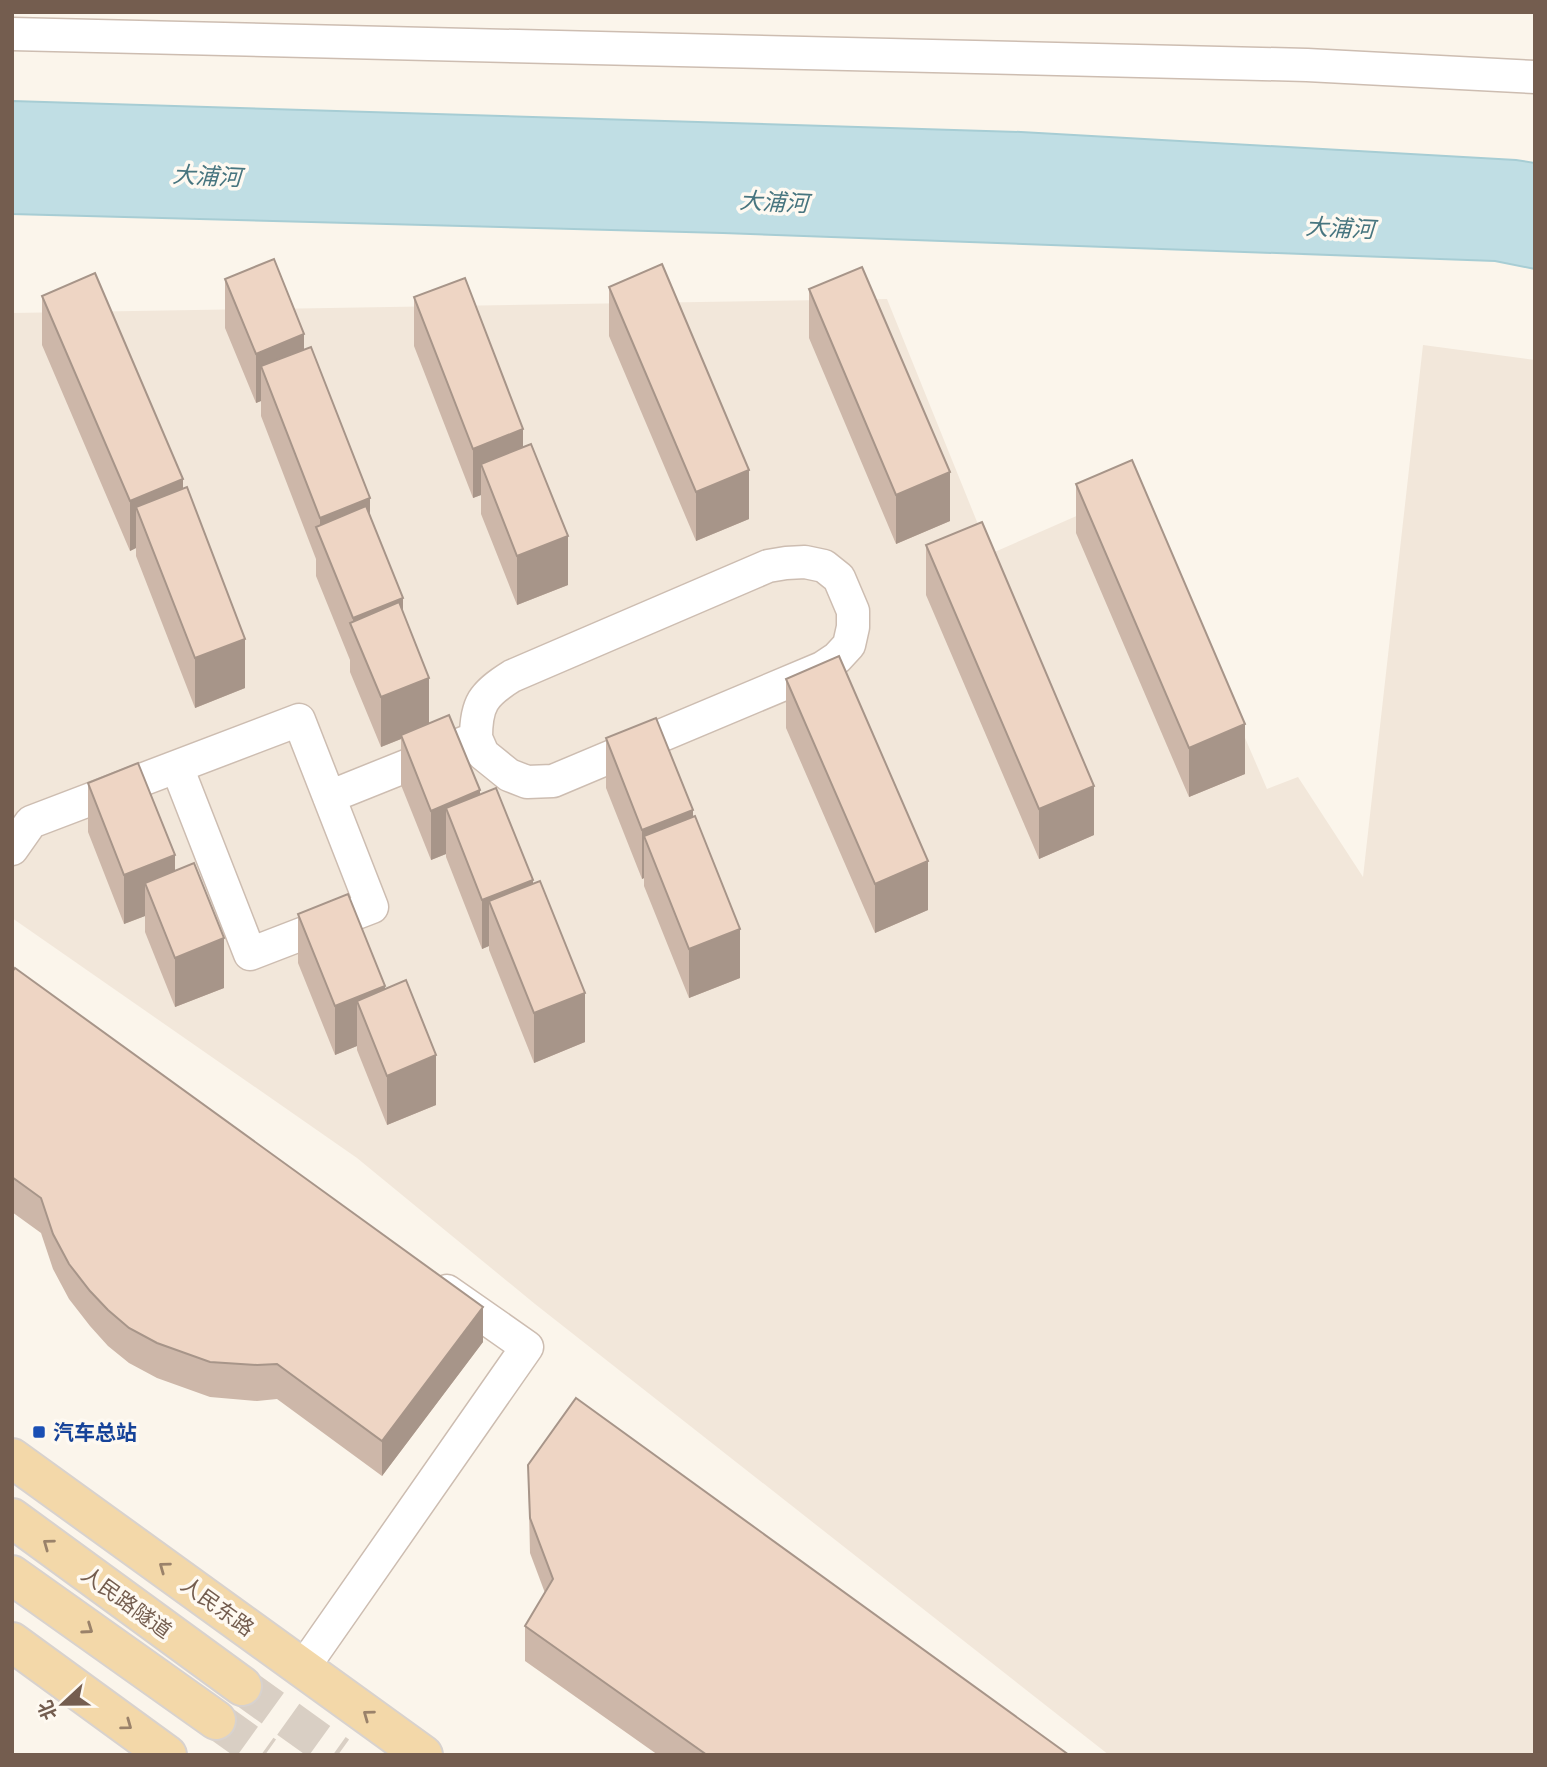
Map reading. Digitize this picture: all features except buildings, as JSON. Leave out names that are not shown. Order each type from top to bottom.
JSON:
[{"type":"main road","name":"人民东路","points":[[12,1458],[423,1755]]},
{"type":"main road","name":"人民路隧道","points":[[12,1518],[242,1686]]},
{"type":"main road","name":"人民路隧道","points":[[12,1575],[216,1720]]},
{"type":"main road","points":[[12,1642],[167,1755]]},
{"type":"street","points":[[12,34],[1307,65],[1535,77]]},
{"type":"street","points":[[804,562],[824,566],[839,578],[853,611],[849,645],[837,658],[822,668],[553,781],[527,782],[509,775],[483,754],[476,738],[476,716],[493,687],[512,676],[768,566],[804,562]]},
{"type":"street","points":[[12,849],[31,822],[299,720],[372,907],[250,954],[177,767]]},
{"type":"street","points":[[329,797],[476,738]]},
{"type":"street","points":[[303,1668],[527,1347],[424,1274]]},
{"type":"shaded area","points":[[887,299],[990,554],[1138,489],[1267,789],[1298,777],[1363,877],[1423,345],[1535,360],[1535,1755],[1109,1755],[535,1304],[357,1158],[12,918],[12,313]]},
{"type":"water","name":"大浦河","points":[[12,101],[1021,132],[1516,160],[1535,163],[1535,269],[1495,261],[723,233],[12,214]]},
{"type":"tunnel","points":[[242,1686],[338,1755]]},
{"type":"tunnel","points":[[216,1720],[265,1755]]},
{"type":"place","name":"汽车总站","points":[[39,1432]]}]
